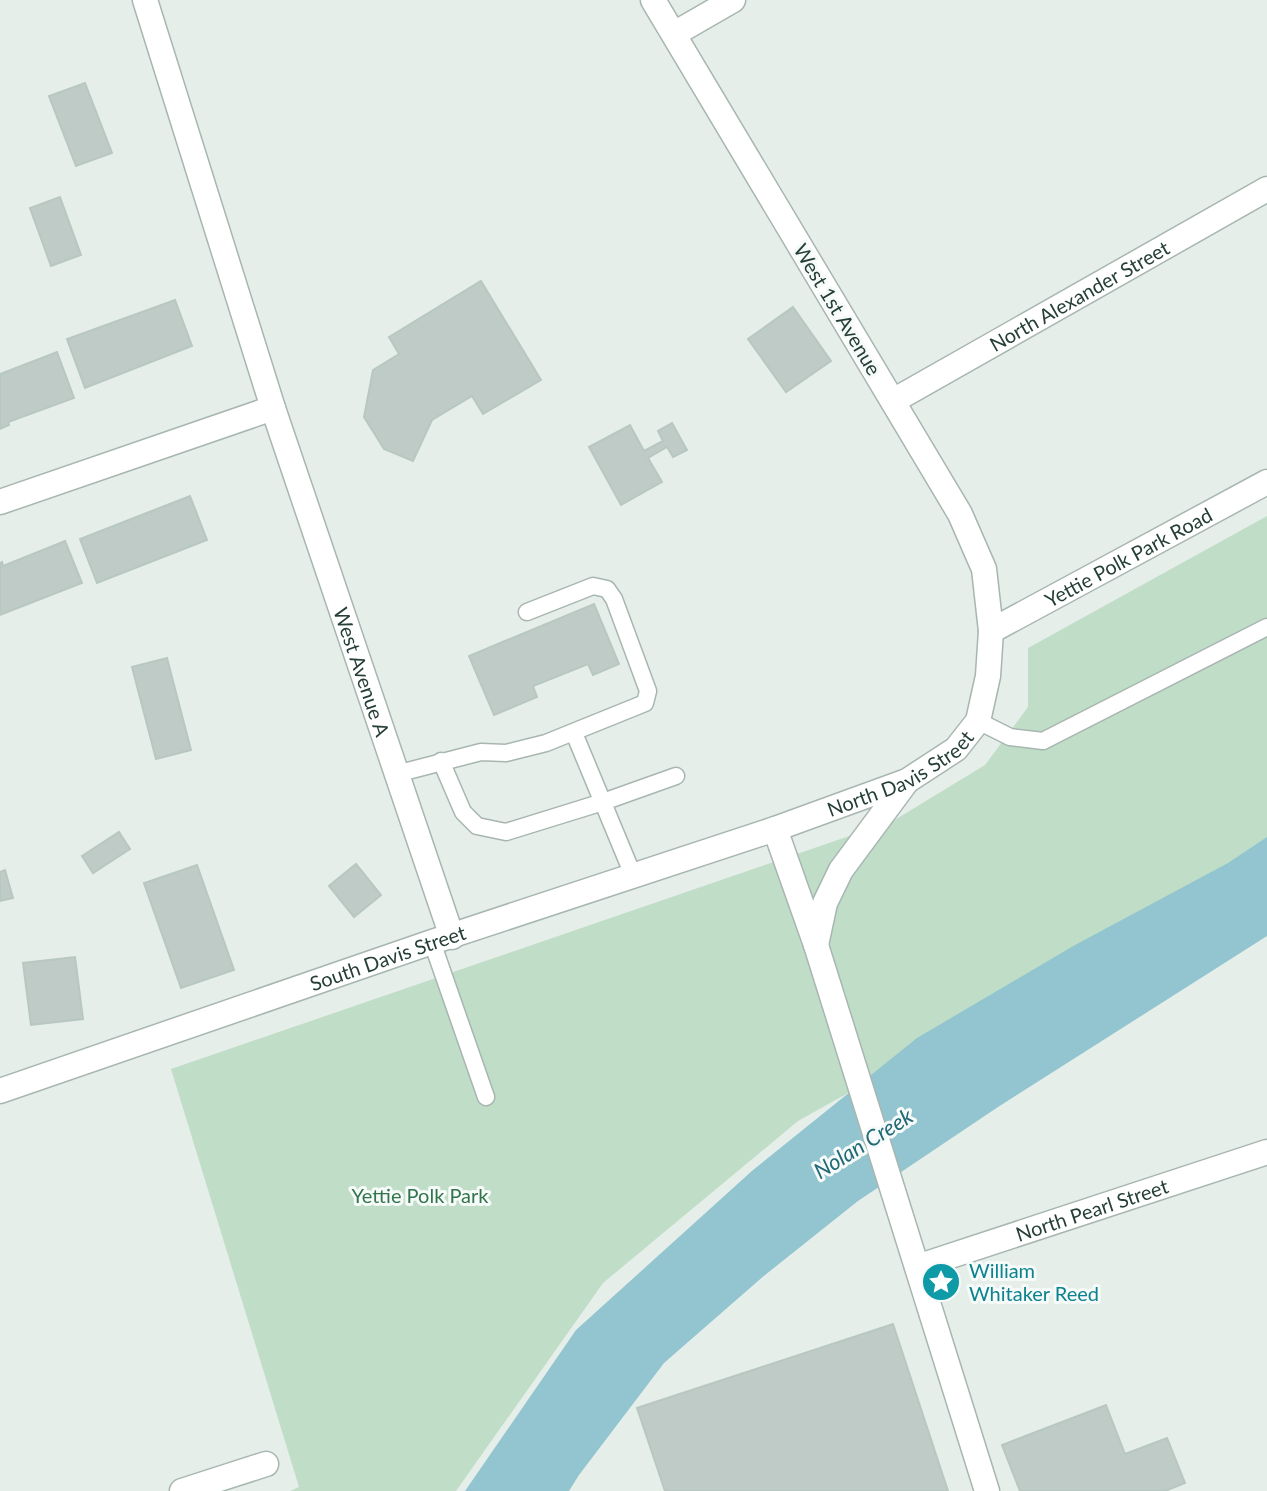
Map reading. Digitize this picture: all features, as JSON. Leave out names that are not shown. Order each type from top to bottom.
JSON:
[{"type":"street","name":"West Avenue A","points":[[145,0],[273,408],[396,774],[442,940]]},
{"type":"street","name":"West 1st Avenue","points":[[653,0],[960,514],[984,569],[991,631]]},
{"type":"street","points":[[674,34],[733,0]]},
{"type":"street","name":"North Alexander Street","points":[[893,401],[1267,189]]},
{"type":"street","points":[[0,502],[273,408]]},
{"type":"street","name":"Yettie Polk Park Road","points":[[991,631],[1267,482]]},
{"type":"street","name":"North Davis Street","points":[[775,829],[907,781],[956,749],[978,721],[988,676],[991,631]]},
{"type":"street","points":[[816,945],[825,903],[841,870],[907,781]]},
{"type":"street","points":[[775,829],[816,945],[987,1491]]},
{"type":"street","name":"South Davis Street","points":[[0,1091],[775,829]]},
{"type":"street","name":"North Pearl Street","points":[[914,1256],[1267,1152]]},
{"type":"street","points":[[182,1491],[214,1486],[266,1464]]},
{"type":"lane","points":[[396,774],[481,752],[506,753],[546,743],[645,703],[648,691],[614,599],[607,589],[593,586],[527,612]]},
{"type":"lane","points":[[978,721],[1010,737],[1043,741],[1267,627]]},
{"type":"lane","points":[[574,733],[633,875]]},
{"type":"lane","points":[[441,761],[463,812],[477,826],[506,832],[676,776]]},
{"type":"lane","points":[[442,940],[486,1097]]},
{"type":"green space","name":"Yettie Polk Park","points":[[1267,516],[1267,859],[798,1121],[603,1283],[456,1491],[290,1491],[299,1487],[171,1069],[893,821],[985,765],[1028,707],[1028,648]]},
{"type":"water","name":"Nolan Creek","points":[[1267,837],[1267,936],[998,1107],[858,1201],[765,1275],[664,1363],[569,1491],[465,1491],[576,1330],[753,1170],[917,1038],[1075,945],[1228,863]]},
{"type":"building","points":[[85,83],[112,153],[76,166],[49,96]]},
{"type":"building","points":[[60,197],[81,255],[51,266],[30,208]]},
{"type":"building","points":[[481,281],[541,380],[483,414],[472,396],[432,420],[413,461],[384,449],[364,417],[373,370],[399,354],[389,337]]},
{"type":"building","points":[[175,300],[192,346],[85,388],[67,339]]},
{"type":"building","points":[[793,307],[831,361],[786,392],[748,339]]},
{"type":"building","points":[[57,352],[74,398],[8,422],[9,425],[0,429],[0,374]]},
{"type":"building","points":[[672,423],[687,450],[673,457],[667,447],[648,458],[662,482],[621,505],[589,447],[630,425],[644,451],[663,441],[658,431]]},
{"type":"building","points":[[190,496],[207,540],[97,583],[80,539]]},
{"type":"building","points":[[65,541],[82,583],[0,615],[0,563],[3,566]]},
{"type":"building","points":[[594,604],[619,664],[593,675],[588,664],[533,686],[537,697],[494,715],[469,656]]},
{"type":"building","points":[[167,658],[191,750],[156,759],[132,667]]},
{"type":"building","points":[[119,832],[130,849],[93,873],[82,856]]},
{"type":"building","points":[[356,864],[381,895],[354,917],[329,886]]},
{"type":"building","points":[[197,865],[234,970],[181,988],[144,883]]},
{"type":"building","points":[[5,870],[13,898],[0,901],[0,872]]},
{"type":"building","points":[[75,957],[83,1019],[31,1025],[23,963]]},
{"type":"building","points":[[893,1324],[948,1491],[665,1491],[637,1408]]},
{"type":"building","points":[[1106,1405],[1125,1454],[1167,1438],[1185,1483],[1165,1491],[1020,1491],[1002,1445]]},
{"type":"place","name":"William Whitaker Reed","points":[[941,1282]]}]
